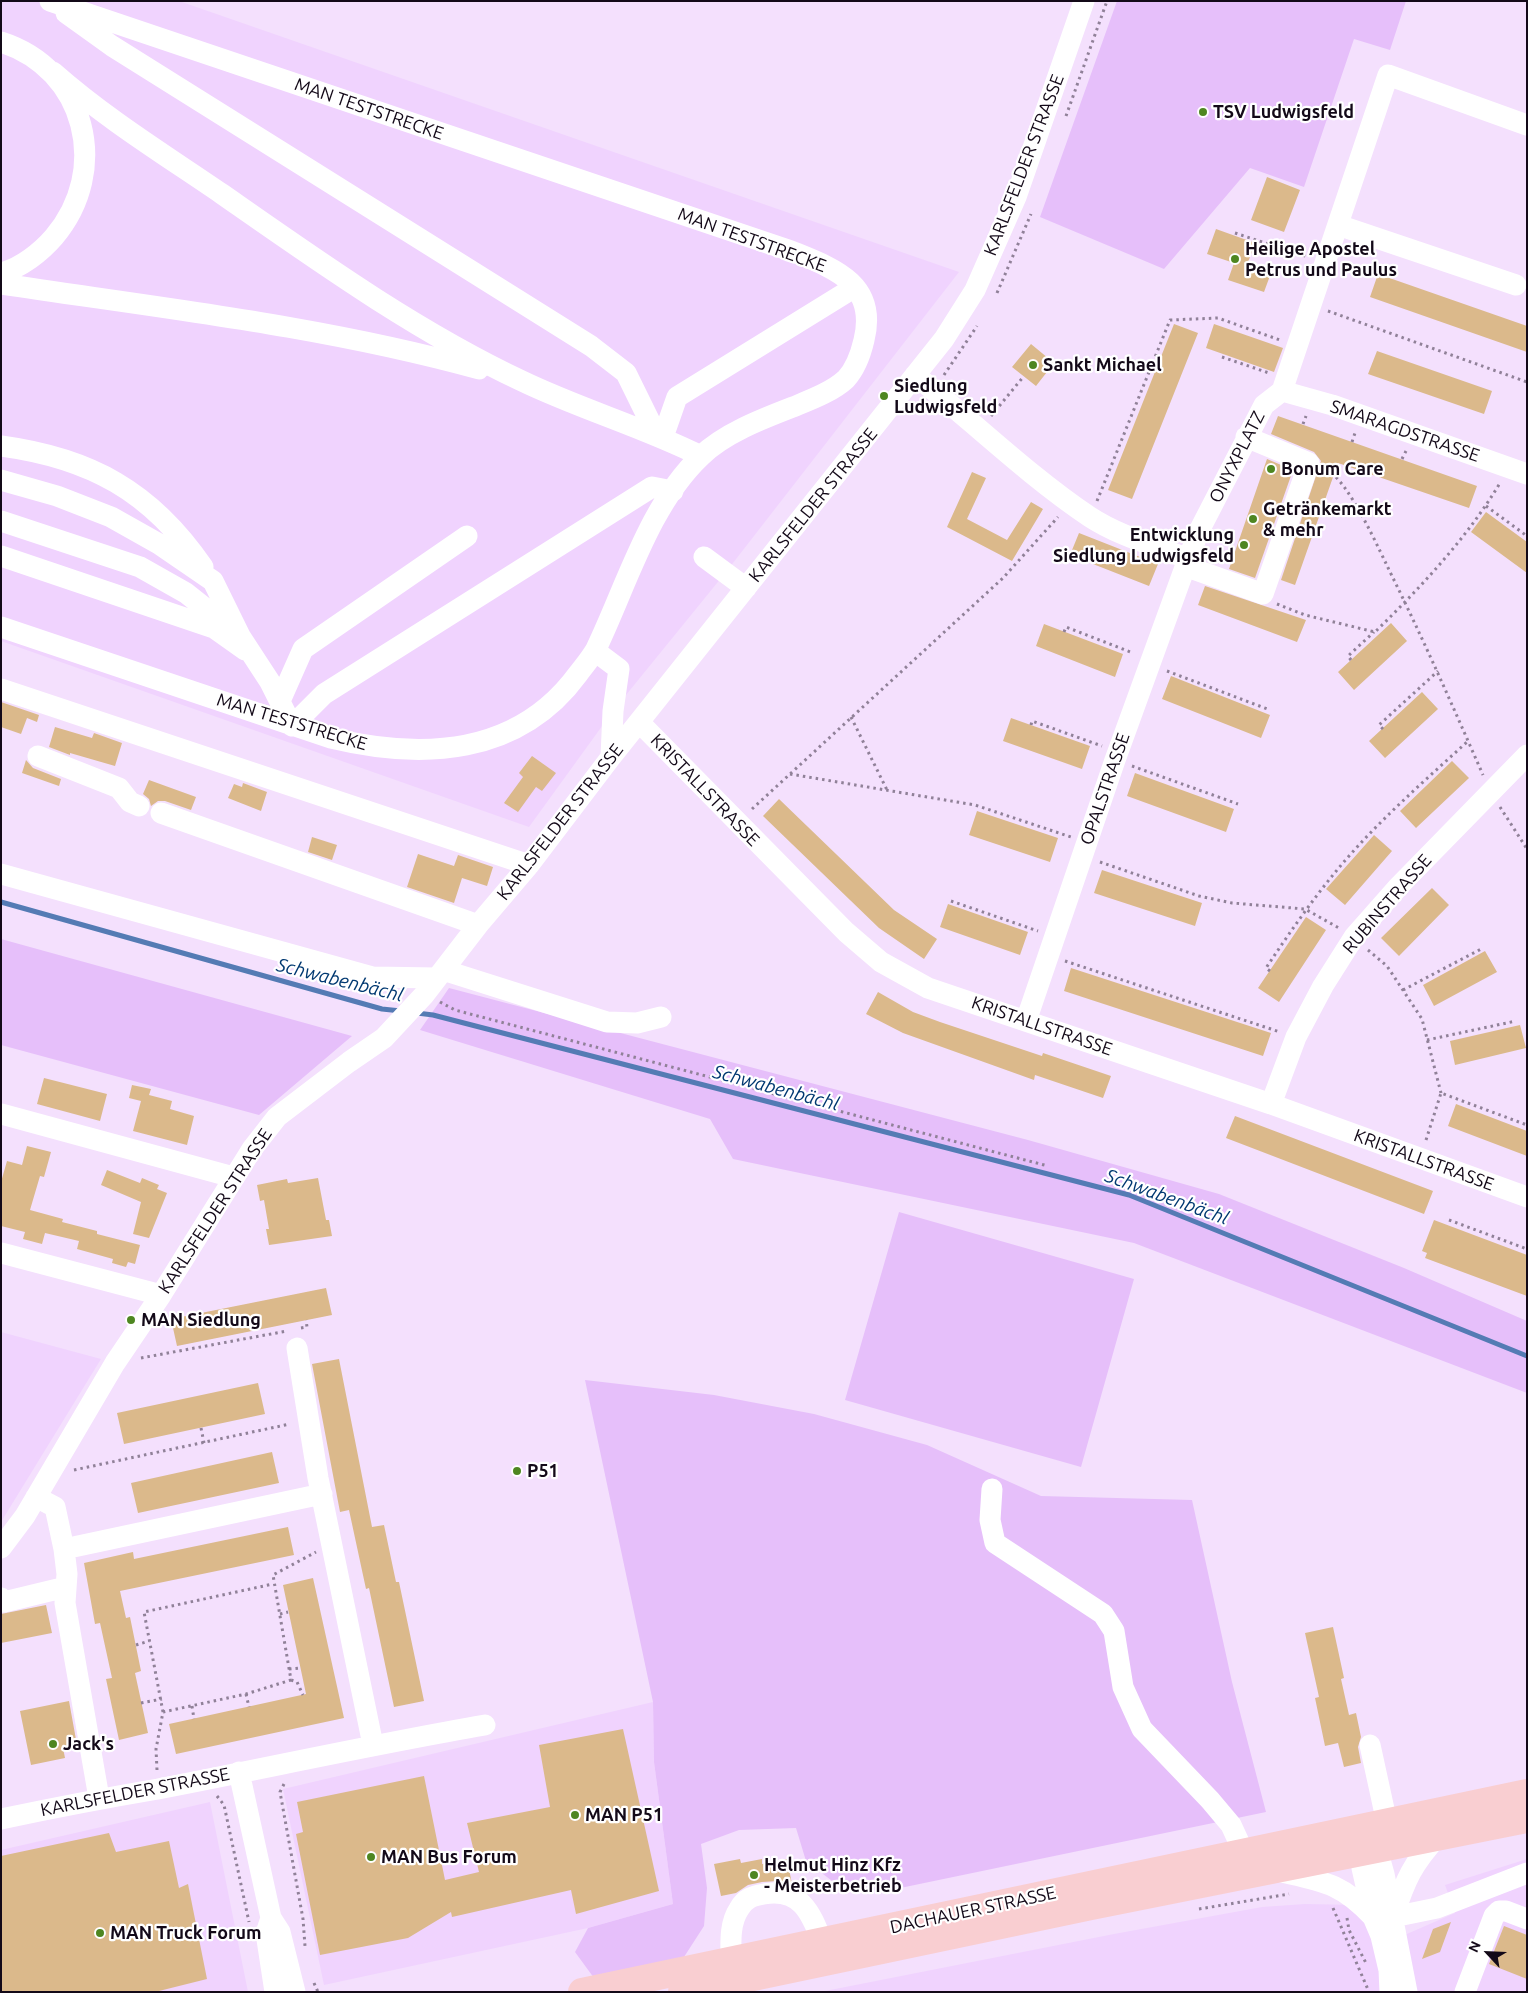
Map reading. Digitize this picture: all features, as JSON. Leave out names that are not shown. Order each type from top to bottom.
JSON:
[{"type":"main road","name":"DACHAUER STRASSE","points":[[682,1992],[1091,1906],[1273,1870],[1373,1838],[1527,1793]]},
{"type":"main road","name":"DACHAUER STRASSE","points":[[582,1992],[1244,1853],[1373,1838],[1438,1836],[1527,1819]]},
{"type":"street","name":"MAN TESTSTRECKE","points":[[1,627],[292,726],[368,747],[399,750],[432,749],[478,743],[522,726],[561,697],[595,651],[636,554],[672,491],[701,456],[721,441],[768,417],[818,397],[846,379],[858,360],[865,337],[865,314],[860,293],[845,275],[791,251],[50,1]]},
{"type":"street","points":[[50,1],[112,46],[591,346],[626,373],[660,436]]},
{"type":"street","name":"KARLSFELDER STRASSE","points":[[1,1548],[36,1497],[115,1363],[161,1296],[234,1177],[277,1118],[384,1038],[435,981],[478,925],[529,865],[611,757],[944,339],[975,290],[1016,197],[1084,1]]},
{"type":"street","points":[[1,42],[20,48],[53,72],[87,102],[276,232],[457,348],[523,382]]},
{"type":"street","points":[[1,272],[8,271],[42,251],[68,220],[83,184],[85,144],[75,105],[53,72]]},
{"type":"street","points":[[1284,385],[1388,75],[1527,125]]},
{"type":"street","points":[[1338,225],[1516,285]]},
{"type":"street","points":[[1,284],[342,336],[410,350],[523,382],[660,436],[701,456]]},
{"type":"street","points":[[660,436],[677,397],[854,287]]},
{"type":"street","points":[[915,375],[1091,517],[1187,562],[1263,594],[1309,463],[1246,437]]},
{"type":"street","name":"ONYXPLATZ","points":[[1187,562],[1199,531],[1246,437],[1264,405],[1284,385]]},
{"type":"street","name":"SMARAGDSTRASSE","points":[[1284,385],[1332,405],[1518,471]]},
{"type":"street","points":[[1,446],[53,454],[84,465],[116,482],[160,515],[194,554],[213,581],[240,636],[270,682],[292,726],[324,694],[652,488],[672,491]]},
{"type":"street","points":[[1,480],[57,496],[111,517],[159,544],[213,581]]},
{"type":"street","points":[[1,521],[140,567],[186,593],[240,636]]},
{"type":"street","points":[[280,701],[303,649],[467,536]]},
{"type":"street","points":[[1,556],[214,628],[251,655]]},
{"type":"street","points":[[704,557],[746,588]]},
{"type":"street","name":"OPALSTRASSE","points":[[1026,1021],[1116,756],[1187,562]]},
{"type":"street","points":[[595,651],[619,669],[613,711],[611,757]]},
{"type":"street","points":[[1,689],[529,865]]},
{"type":"street","name":"KRISTALLSTRASSE","points":[[639,722],[846,932],[881,962],[928,988],[1272,1104],[1527,1197]]},
{"type":"street","name":"RUBINSTRASSE","points":[[1272,1104],[1296,1037],[1322,986],[1354,937],[1399,886],[1527,755]]},
{"type":"street","points":[[38,756],[119,788],[130,802],[139,806]]},
{"type":"street","points":[[161,813],[478,925]]},
{"type":"street","points":[[1,874],[373,977],[435,981],[607,1022],[637,1023],[661,1017]]},
{"type":"street","points":[[1,1114],[234,1177]]},
{"type":"street","points":[[1,1252],[161,1296]]},
{"type":"street","points":[[298,1338],[308,1420],[373,1745]]},
{"type":"street","points":[[992,1489],[990,1520],[995,1543],[1104,1614],[1114,1631],[1123,1687],[1142,1729],[1226,1819],[1237,1834],[1244,1853]]},
{"type":"street","points":[[64,1549],[322,1494]]},
{"type":"street","points":[[36,1497],[55,1507],[64,1549],[65,1603],[99,1798]]},
{"type":"street","points":[[1,1598],[4,1602],[66,1587]]},
{"type":"street","points":[[239,1772],[485,1725]]},
{"type":"street","points":[[1370,1745],[1373,1838],[1362,1868],[1383,1917],[1407,1992]]},
{"type":"street","name":"KARLSFELDER STRASSE","points":[[1,1819],[99,1798],[239,1772],[271,1918],[280,1932],[295,1992]]},
{"type":"street","points":[[1390,1992],[1389,1970],[1381,1936],[1383,1917],[1401,1891],[1417,1858],[1438,1836]]},
{"type":"street","points":[[1273,1870],[1334,1885],[1383,1917],[1445,1905],[1527,1873]]},
{"type":"street","points":[[731,1961],[730,1936],[738,1909],[749,1897],[769,1893],[789,1894],[806,1908],[815,1921],[822,1942]]},
{"type":"street","points":[[1465,1992],[1494,1916],[1499,1911],[1506,1911],[1527,1919]]},
{"type":"street","name":"KARLSFELDER STRASSE","points":[[271,1918],[266,1933],[275,1992]]},
{"type":"path","points":[[1235,233],[1325,263]]},
{"type":"path","points":[[1311,305],[1527,382]]},
{"type":"path","points":[[1091,517],[1170,320],[1218,318],[1297,345]]},
{"type":"path","points":[[1222,357],[1284,385]]},
{"type":"path","points":[[981,429],[1024,376]]},
{"type":"path","points":[[1309,463],[1328,470],[1338,478],[1370,531],[1438,671],[1490,792],[1527,849]]},
{"type":"path","points":[[1351,660],[1348,656],[1405,602],[1518,471]]},
{"type":"path","points":[[737,823],[1002,578],[1072,503]]},
{"type":"path","points":[[1486,506],[1527,536]]},
{"type":"path","points":[[1263,594],[1270,601],[1293,613],[1375,632]]},
{"type":"path","points":[[1064,632],[1066,627],[1150,662],[1184,679],[1258,708],[1270,710]]},
{"type":"path","points":[[1382,729],[1380,725],[1438,671]]},
{"type":"path","points":[[851,717],[887,790]]},
{"type":"path","points":[[1031,725],[1032,721],[1238,804]]},
{"type":"path","points":[[1270,971],[1266,968],[1305,909],[1358,846],[1468,741]]},
{"type":"path","points":[[789,774],[975,805],[1199,896],[1232,903],[1305,909],[1354,937],[1387,966],[1422,1018],[1441,1093],[1420,1159]]},
{"type":"path","points":[[951,901],[1051,946],[1296,1037]]},
{"type":"path","points":[[1403,990],[1483,948]]},
{"type":"path","points":[[435,981],[456,1010],[1048,1166]]},
{"type":"path","points":[[1427,1040],[1516,1021]]},
{"type":"path","points":[[1441,1093],[1527,1125]]},
{"type":"path","points":[[1449,1220],[1527,1250]]},
{"type":"path","points":[[115,1363],[256,1337],[298,1338],[307,1327],[306,1320]]},
{"type":"path","points":[[254,1330],[256,1337]]},
{"type":"path","points":[[202,1341],[204,1347]]},
{"type":"path","points":[[48,1475],[308,1420]]},
{"type":"path","points":[[201,1428],[204,1443]]},
{"type":"path","points":[[291,1680],[273,1575],[332,1544]]},
{"type":"path","points":[[158,1788],[156,1749],[163,1712],[162,1699],[144,1612],[274,1584]]},
{"type":"path","points":[[280,1614],[288,1612]]},
{"type":"path","points":[[136,1645],[150,1641]]},
{"type":"path","points":[[289,1669],[300,1668]]},
{"type":"path","points":[[163,1712],[246,1694],[291,1680],[297,1682],[303,1695]]},
{"type":"path","points":[[246,1694],[249,1707]]},
{"type":"path","points":[[141,1703],[162,1699]]},
{"type":"path","points":[[192,1706],[194,1719]]},
{"type":"path","points":[[292,1782],[282,1784],[280,1792],[303,1919],[305,1948]]},
{"type":"path","points":[[212,1794],[219,1797],[224,1805],[250,1926]]},
{"type":"path","points":[[1332,1901],[1340,1930],[1366,1980],[1369,1992]]},
{"type":"path","points":[[1345,1910],[1349,1930],[1368,1967]]},
{"type":"path","points":[[310,1976],[318,1992]]},
{"type":"shaded area","points":[[1,1],[179,1],[959,272],[726,572],[613,711],[529,827],[1,641]]},
{"type":"shaded area","name":"TSV Ludwigsfeld","points":[[1117,1],[1406,1],[1390,50],[1354,39],[1304,187],[1250,168],[1164,269],[1040,217]]},
{"type":"shaded area","points":[[1,939],[352,1036],[259,1115],[1,1045]]},
{"type":"shaded area","points":[[449,988],[1028,1140],[1219,1194],[1404,1268],[1527,1321],[1527,1393],[1134,1243],[733,1159],[710,1119],[420,1030]]},
{"type":"shaded area","points":[[899,1212],[1134,1279],[1081,1467],[845,1400]]},
{"type":"shaded area","points":[[1,1332],[101,1359],[1,1522]]},
{"type":"shaded area","points":[[585,1380],[714,1395],[814,1414],[927,1445],[1041,1496],[1192,1500],[1232,1682],[1266,1812],[881,1892],[840,1887],[806,1861],[796,1828],[739,1830],[701,1844],[707,1888],[704,1926],[684,1957],[594,1978],[575,1952],[588,1928],[673,1904],[654,1762],[653,1702]]},
{"type":"shaded area","points":[[653,1702],[654,1762],[673,1904],[588,1928],[324,1985],[283,1789]]},
{"type":"shaded area","name":"MAN Truck Forum","points":[[210,1802],[248,1992],[1,1992],[1,1850]]},
{"type":"shaded area","points":[[1527,1859],[1527,1992],[820,1992],[1262,1907],[1305,1904],[1358,1905],[1377,1947],[1455,1913],[1445,1885]]},
{"type":"building","points":[[1267,177],[1300,190],[1284,232],[1251,220]]},
{"type":"building","name":"Heilige Apostel Petrus und Paulus","points":[[1216,229],[1255,243],[1247,265],[1271,273],[1264,292],[1228,280],[1234,263],[1207,254]]},
{"type":"building","points":[[1378,274],[1527,326],[1527,352],[1370,297]]},
{"type":"building","points":[[1174,324],[1198,333],[1132,499],[1108,490]]},
{"type":"building","points":[[1214,324],[1283,348],[1274,372],[1206,348]]},
{"type":"building","name":"Sankt Michael","points":[[1031,344],[1054,363],[1036,386],[1012,367]]},
{"type":"building","points":[[1377,351],[1492,391],[1484,414],[1368,374]]},
{"type":"building","points":[[1278,416],[1477,486],[1469,508],[1338,463],[1295,585],[1281,580],[1321,461],[1314,452],[1271,434]]},
{"type":"building","points":[[1267,459],[1293,470],[1255,578],[1229,569]]},
{"type":"building","points":[[972,472],[986,478],[967,519],[1007,540],[1031,502],[1043,509],[1012,561],[947,527]]},
{"type":"building","points":[[1486,512],[1527,542],[1527,573],[1471,532]]},
{"type":"building","points":[[1079,533],[1158,564],[1149,586],[1070,555]]},
{"type":"building","points":[[1205,586],[1306,620],[1297,642],[1198,605]]},
{"type":"building","points":[[1391,623],[1407,641],[1354,690],[1338,672]]},
{"type":"building","points":[[1044,624],[1123,654],[1115,677],[1036,646]]},
{"type":"building","points":[[1171,676],[1270,715],[1261,738],[1162,699]]},
{"type":"building","points":[[1422,692],[1438,709],[1385,758],[1369,741]]},
{"type":"building","points":[[1,702],[39,715],[37,722],[27,718],[21,734],[1,727]]},
{"type":"building","points":[[1011,718],[1090,746],[1082,769],[1003,741]]},
{"type":"building","points":[[55,727],[92,738],[94,733],[122,743],[115,766],[70,753],[70,755],[49,747]]},
{"type":"building","points":[[532,756],[556,773],[542,791],[536,787],[518,812],[504,803],[523,777],[519,773]]},
{"type":"building","points":[[26,760],[33,768],[61,779],[59,786],[22,773]]},
{"type":"building","points":[[1452,761],[1469,778],[1416,828],[1400,811]]},
{"type":"building","points":[[1135,773],[1234,809],[1226,832],[1127,796]]},
{"type":"building","points":[[149,780],[196,797],[191,810],[165,801],[158,801],[151,806],[149,799],[143,794]]},
{"type":"building","points":[[243,783],[267,792],[261,811],[228,798],[234,784],[242,787]]},
{"type":"building","points":[[779,799],[894,910],[937,939],[924,959],[879,928],[763,816]]},
{"type":"building","points":[[977,811],[1058,838],[1050,862],[969,835]]},
{"type":"building","points":[[1374,835],[1392,851],[1345,905],[1326,889]]},
{"type":"building","points":[[312,837],[337,845],[332,860],[308,852]]},
{"type":"building","points":[[418,854],[454,866],[458,855],[493,867],[487,886],[462,878],[454,903],[407,887]]},
{"type":"building","points":[[1102,870],[1202,903],[1195,926],[1094,893]]},
{"type":"building","points":[[1432,888],[1449,905],[1399,956],[1381,938]]},
{"type":"building","points":[[948,904],[1028,932],[1020,955],[940,927]]},
{"type":"building","points":[[1306,917],[1326,930],[1279,1002],[1258,988]]},
{"type":"building","points":[[1485,951],[1497,972],[1434,1006],[1423,985]]},
{"type":"building","points":[[1071,968],[1271,1033],[1263,1056],[1064,991]]},
{"type":"building","points":[[878,992],[913,1012],[940,1022],[1042,1056],[1043,1053],[1111,1076],[1103,1098],[1035,1075],[1034,1080],[903,1033],[866,1014]]},
{"type":"building","points":[[1520,1025],[1526,1048],[1455,1065],[1450,1041]]},
{"type":"building","points":[[44,1078],[107,1094],[100,1121],[37,1104]]},
{"type":"building","points":[[132,1085],[151,1089],[149,1095],[172,1101],[170,1109],[194,1116],[187,1145],[133,1131],[141,1101],[129,1098]]},
{"type":"building","points":[[1456,1104],[1527,1131],[1527,1156],[1448,1126]]},
{"type":"building","points":[[1235,1116],[1433,1191],[1424,1214],[1226,1138]]},
{"type":"building","points":[[27,1146],[51,1152],[44,1177],[40,1176],[30,1210],[63,1219],[62,1222],[97,1231],[97,1234],[140,1245],[135,1264],[128,1262],[126,1267],[112,1263],[113,1259],[77,1249],[79,1241],[45,1233],[42,1244],[23,1239],[25,1232],[1,1226],[1,1182],[7,1161],[22,1165]]},
{"type":"building","points":[[107,1170],[140,1183],[142,1178],[159,1185],[157,1189],[167,1193],[149,1238],[133,1234],[141,1202],[101,1185]]},
{"type":"building","points":[[318,1178],[326,1220],[329,1220],[332,1236],[269,1245],[266,1229],[269,1229],[264,1200],[260,1201],[257,1185],[287,1179],[288,1183]]},
{"type":"building","points":[[1434,1220],[1527,1255],[1527,1296],[1425,1258],[1427,1253],[1422,1251]]},
{"type":"building","points":[[326,1288],[332,1315],[177,1346],[171,1319]]},
{"type":"building","points":[[339,1359],[372,1527],[384,1525],[396,1582],[399,1582],[424,1701],[394,1707],[369,1588],[366,1589],[349,1510],[340,1512],[312,1364]]},
{"type":"building","points":[[258,1383],[265,1414],[124,1444],[117,1413]]},
{"type":"building","points":[[272,1452],[279,1483],[138,1513],[131,1483]]},
{"type":"building","points":[[288,1527],[294,1555],[120,1591],[126,1618],[130,1617],[141,1671],[135,1673],[148,1733],[119,1740],[106,1679],[112,1678],[100,1623],[95,1624],[84,1563],[133,1552],[134,1559]]},
{"type":"building","points":[[313,1578],[344,1718],[176,1754],[169,1724],[306,1694],[283,1585]]},
{"type":"building","points":[[46,1605],[52,1633],[1,1643],[1,1614]]},
{"type":"building","points":[[1333,1627],[1344,1678],[1341,1679],[1349,1715],[1356,1713],[1361,1737],[1358,1747],[1361,1763],[1344,1767],[1338,1743],[1325,1746],[1315,1698],[1319,1697],[1305,1633]]},
{"type":"building","points":[[69,1701],[77,1745],[63,1748],[65,1758],[31,1765],[20,1711]]},
{"type":"building","points":[[623,1729],[659,1891],[576,1914],[571,1890],[452,1917],[451,1912],[408,1938],[320,1955],[296,1834],[303,1832],[297,1802],[424,1776],[445,1880],[479,1872],[467,1823],[550,1807],[539,1745]]},
{"type":"building","name":"MAN Truck Forum","points":[[109,1833],[116,1852],[169,1841],[179,1888],[188,1884],[207,1979],[155,1992],[1,1992],[1,1856]]},
{"type":"building","name":"Helmut Hinz Kfz - Meisterbetrieb","points":[[740,1859],[741,1863],[762,1859],[762,1864],[787,1859],[792,1884],[778,1881],[762,1882],[748,1885],[736,1893],[721,1896],[714,1864]]},
{"type":"building","points":[[1451,1922],[1440,1952],[1422,1959],[1433,1929]]},
{"type":"building","points":[[1504,1926],[1527,1935],[1527,1979],[1489,1964]]},
{"type":"waterway","name":"Schwabenbächl","points":[[1,902],[382,1009],[401,1011]]},
{"type":"waterway","name":"Schwabenbächl","points":[[417,1013],[433,1015],[1129,1195],[1527,1356]]},
{"type":"place","name":"TSV Ludwigsfeld","points":[[1203,112]]},
{"type":"place","name":"Heilige Apostel Petrus und Paulus","points":[[1235,259]]},
{"type":"place","name":"Sankt Michael","points":[[1033,365]]},
{"type":"place","name":"Siedlung Ludwigsfeld","points":[[884,396]]},
{"type":"place","name":"Bonum Care","points":[[1271,469]]},
{"type":"place","name":"Getränkemarkt & mehr","points":[[1253,519]]},
{"type":"place","name":"Entwicklung Siedlung Ludwigsfeld","points":[[1244,545]]},
{"type":"place","name":"MAN Siedlung","points":[[131,1320]]},
{"type":"place","name":"P51","points":[[517,1471]]},
{"type":"place","name":"Jack's","points":[[53,1744]]},
{"type":"place","name":"MAN P51","points":[[575,1815]]},
{"type":"place","name":"MAN Bus Forum","points":[[371,1857]]},
{"type":"place","name":"Helmut Hinz Kfz - Meisterbetrieb","points":[[754,1875]]},
{"type":"place","name":"MAN Truck Forum","points":[[100,1933]]}]
